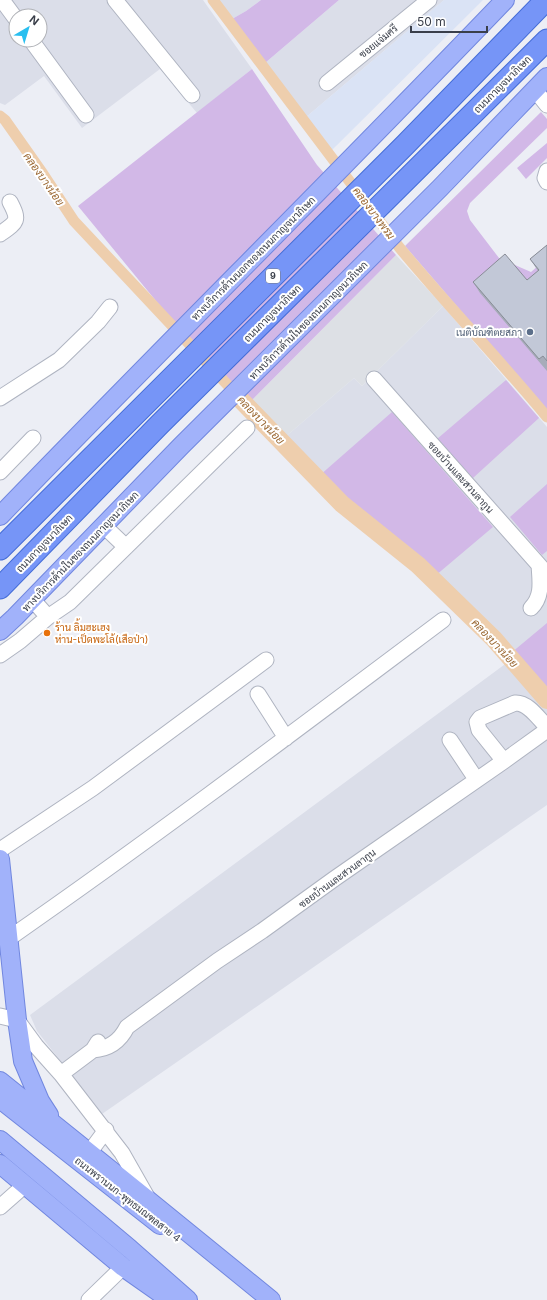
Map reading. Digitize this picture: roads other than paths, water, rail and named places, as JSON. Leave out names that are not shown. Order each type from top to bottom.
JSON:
[{"type":"highway","name":"9","points":[[0,549],[141,407],[405,146],[546,0]]},
{"type":"highway","name":"ถนนกาญจนาภิเษก","points":[[0,588],[159,425],[547,40]]},
{"type":"main road","name":"ทางบริการด้านนอกของถนนกาญจนาภิเษก","points":[[0,516],[123,389],[385,125],[505,0]]},
{"type":"main road","name":"ทางบริการด้านในของถนนกาญจนาภิเษก","points":[[0,631],[181,446],[440,188],[547,77]]},
{"type":"main road","points":[[0,645],[15,617]]},
{"type":"main road","points":[[0,859],[2,896],[8,939],[8,1018],[30,1081],[40,1101],[52,1119],[67,1135]]},
{"type":"main road","points":[[0,1081],[271,1300]]},
{"type":"main road","name":"ถนนพรานนก-พุทธมณฑลสาย 4","points":[[0,1099],[255,1300]]},
{"type":"main road","points":[[0,1140],[188,1300]]},
{"type":"main road","points":[[0,1164],[123,1267],[170,1300]]},
{"type":"street","points":[[2,0],[8,8]]},
{"type":"street","points":[[115,0],[192,95]]},
{"type":"street","name":"ซอยแจ่มศรี","points":[[327,83],[430,0]]},
{"type":"street","points":[[37,48],[86,115]]},
{"type":"street","points":[[534,90],[547,105]]},
{"type":"street","points":[[547,171],[544,178],[547,182]]},
{"type":"street","points":[[0,234],[9,228],[17,218],[10,202]]},
{"type":"street","points":[[0,398],[58,360],[98,322],[110,307]]},
{"type":"street","name":"ซอยบ้านและสวนลากูน","points":[[374,379],[543,570]]},
{"type":"street","points":[[0,655],[48,617],[70,602],[247,428]]},
{"type":"street","points":[[0,472],[33,438]]},
{"type":"street","points":[[104,526],[126,547]]},
{"type":"street","points":[[531,608],[539,596],[540,581],[543,570]]},
{"type":"street","points":[[32,599],[48,617]]},
{"type":"street","points":[[8,939],[81,888],[286,738],[443,620]]},
{"type":"street","points":[[0,850],[93,788],[266,660]]},
{"type":"street","points":[[258,694],[286,738]]},
{"type":"street","points":[[504,761],[479,730],[477,722],[480,718],[515,703],[519,703],[523,704],[530,710],[547,729]]},
{"type":"street","name":"ซอยบ้านและสวนลากูน","points":[[61,1074],[93,1050],[106,1048],[120,1039],[127,1027],[217,961],[262,931],[476,779],[504,761],[547,729]]},
{"type":"street","points":[[450,740],[476,779]]},
{"type":"street","points":[[8,1018],[61,1074],[89,1112],[106,1130],[122,1153],[148,1200]]},
{"type":"street","points":[[89,1153],[106,1130]]},
{"type":"street","points":[[0,1207],[25,1185]]},
{"type":"street","points":[[89,1300],[123,1267]]},
{"type":"waterway","name":"คลองบางพรม","points":[[213,0],[399,247],[547,417]]},
{"type":"waterway","name":"คลองบางน้อย","points":[[0,116],[5,120],[74,221],[238,396]]},
{"type":"waterway","name":"คลองบางน้อย","points":[[238,397],[342,504],[418,565],[494,639],[547,700]]},
{"type":"place","name":"เนติบัณฑิตยสภา","points":[[530,332]]},
{"type":"place","name":"ร้าน ลิ้มฮะเฮง ห่าน-เป็ดพะโล้(เสือป่า)","points":[[47,633]]}]
